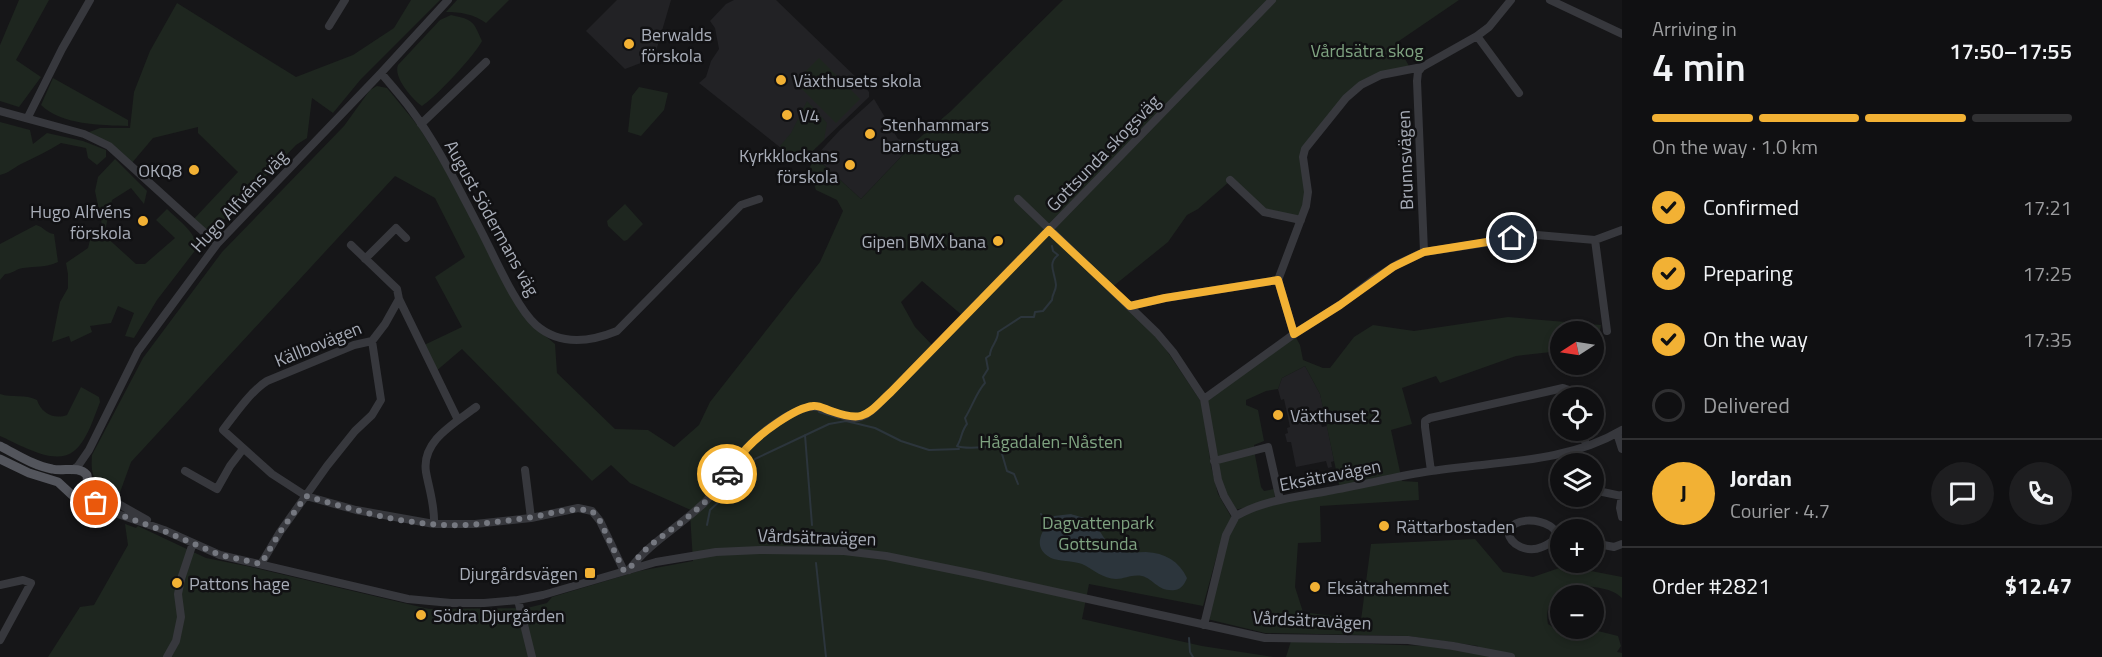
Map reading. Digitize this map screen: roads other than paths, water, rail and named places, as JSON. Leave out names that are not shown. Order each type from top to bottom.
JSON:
[{"type":"main road","points":[[0,446],[46,468],[79,470],[88,478],[86,491],[72,495],[58,482],[29,473],[0,459]]},
{"type":"main road","points":[[64,489],[62,481],[70,470]]},
{"type":"street","points":[[28,117],[90,0]]},
{"type":"street","points":[[329,27],[345,0]]},
{"type":"street","name":"Hugo Alfvéns väg","points":[[70,470],[78,466],[89,450],[138,351],[217,244],[448,0]]},
{"type":"street","name":"Gottsunda skogsväg","points":[[626,570],[643,552],[695,512],[713,494],[746,449],[782,420],[814,405],[846,417],[864,416],[891,392],[1272,0]]},
{"type":"street","points":[[1294,334],[1278,280],[1306,206],[1308,192],[1302,157],[1312,138],[1346,98],[1361,86],[1381,75],[1422,67],[1477,36],[1489,27],[1511,0]]},
{"type":"street","points":[[1550,0],[1622,34]]},
{"type":"street","points":[[1477,36],[1520,93]]},
{"type":"street","points":[[421,124],[486,62]]},
{"type":"street","name":"Brunnsvägen","points":[[1422,67],[1418,72],[1417,81],[1424,252]]},
{"type":"street","name":"August Södermans väg","points":[[381,73],[421,124],[446,164],[515,296],[535,324],[545,331],[568,340],[597,339],[617,331],[741,206],[759,200]]},
{"type":"street","points":[[0,111],[84,134],[110,146],[217,244]]},
{"type":"street","points":[[1230,180],[1264,212],[1301,220]]},
{"type":"street","points":[[1017,199],[1130,306],[1173,352],[1195,389],[1204,399],[1218,480],[1236,516],[1226,535],[1204,625]]},
{"type":"street","points":[[365,259],[396,228],[406,238]]},
{"type":"street","points":[[1204,399],[1384,273],[1424,252],[1537,235],[1595,240],[1622,230]]},
{"type":"street","points":[[1595,240],[1607,331]]},
{"type":"street","points":[[351,245],[398,289],[399,299],[458,420]]},
{"type":"street","points":[[1130,306],[1165,298],[1278,280]]},
{"type":"street","name":"Källbovägen","points":[[399,299],[372,341],[354,345],[284,373],[256,388],[223,430],[273,474],[306,496],[356,510],[434,524],[476,524],[531,518],[578,508],[592,511],[600,521],[626,570]]},
{"type":"street","points":[[261,564],[280,532],[327,466],[372,415],[381,400],[372,341]]},
{"type":"street","points":[[1431,471],[1425,421],[1550,391]]},
{"type":"street","points":[[434,524],[435,512],[426,468],[429,449],[440,435],[476,407]]},
{"type":"street","name":"Eksätravägen","points":[[1236,516],[1251,507],[1280,500],[1431,471],[1532,459],[1586,445],[1619,431],[1622,449]]},
{"type":"street","points":[[1585,441],[1586,445]]},
{"type":"street","points":[[1214,461],[1268,447],[1280,500]]},
{"type":"street","points":[[185,471],[217,489],[243,449]]},
{"type":"street","name":"Hugo Alfvéns väg","points":[[88,478],[89,450]]},
{"type":"street","points":[[525,470],[531,518]]},
{"type":"street","name":"Vårdsätravägen","points":[[88,478],[92,489],[164,531]]},
{"type":"street","points":[[1604,492],[1622,495],[1622,518]]},
{"type":"street","name":"Vårdsätravägen","points":[[78,495],[85,496],[112,512],[220,555],[408,599],[451,603],[518,600],[543,595],[626,570],[716,552],[844,551],[921,563],[1264,638],[1408,640],[1511,657]]},
{"type":"street","points":[[1526,521],[1551,526],[1559,537],[1545,546],[1533,549],[1516,545],[1509,538],[1508,531],[1515,523],[1526,521]]},
{"type":"street","points":[[167,657],[176,640],[181,616],[178,594],[193,543]]},
{"type":"street","points":[[1604,545],[1614,547],[1622,544]]},
{"type":"street","points":[[0,585],[23,580],[31,583],[0,640]]},
{"type":"street","points":[[518,600],[532,657]]},
{"type":"waterway","points":[[1018,484],[1014,474],[1007,471],[1000,447],[965,448],[957,446],[967,424],[965,418],[985,383],[983,377],[988,369],[986,358],[990,355],[998,332],[1021,317],[1034,317],[1035,312],[1043,311],[1052,300],[1056,285],[1052,265],[1058,255],[1053,251],[1052,246]]},
{"type":"waterway","points":[[819,412],[839,418]]},
{"type":"waterway","points":[[707,525],[710,510],[734,488],[755,459],[829,424],[846,421],[875,428],[901,441],[929,450],[959,449]]},
{"type":"waterway","points":[[805,435],[812,525]]},
{"type":"waterway","points":[[1041,514],[1048,523]]},
{"type":"waterway","points":[[816,563],[826,657]]},
{"type":"waterway","points":[[1189,638],[1190,652],[1193,657]]},
{"type":"place","name":"Berwalds förskola","points":[[629,44]]},
{"type":"place","name":"Växthusets skola","points":[[781,80]]},
{"type":"place","name":"V4","points":[[787,115]]},
{"type":"place","name":"Stenhammars barnstuga","points":[[870,134]]},
{"type":"place","name":"Kyrkklockans förskola","points":[[850,165]]},
{"type":"place","name":"OKQ8","points":[[194,170]]},
{"type":"place","name":"Hugo Alfvéns förskola","points":[[143,221]]},
{"type":"place","name":"Gipen BMX bana","points":[[998,241]]},
{"type":"place","name":"Växthuset 2","points":[[1278,415]]},
{"type":"place","name":"Rättarbostaden","points":[[1384,526]]},
{"type":"place","name":"Djurgårdsvägen","points":[[590,573]]},
{"type":"place","name":"Pattons hage","points":[[177,583]]},
{"type":"place","name":"Eksätrahemmet","points":[[1315,587]]},
{"type":"place","name":"Södra Djurgården","points":[[421,615]]},
{"type":"park label","name":"Vårdsätra skog","points":[[1367,50]]},
{"type":"park label","name":"Hågadalen-Nåsten","points":[[1051,441]]},
{"type":"park label","name":"Dagvattenpark Gottsunda","points":[[1098,532]]}]
